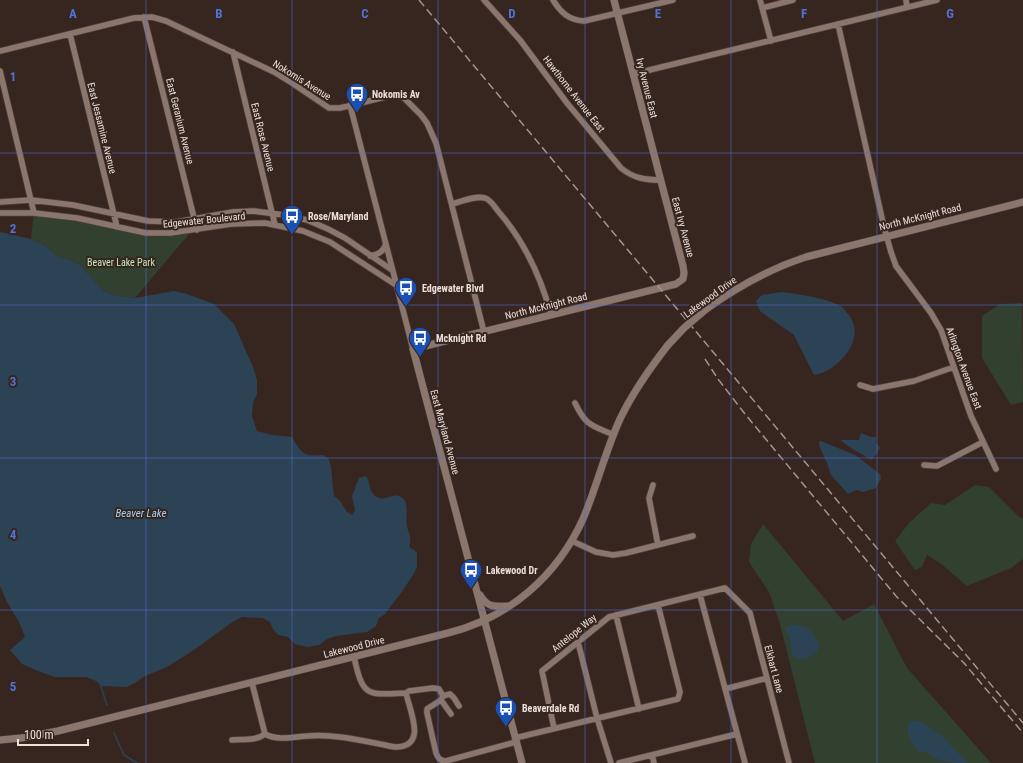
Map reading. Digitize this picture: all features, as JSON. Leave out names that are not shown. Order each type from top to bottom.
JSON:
[{"type":"street","name":"Hawthorne Avenue East","points":[[484,0],[520,40],[567,103],[621,168],[632,176],[640,179],[660,180]]},
{"type":"street","points":[[553,0],[564,14],[578,21],[590,21],[673,0]]},
{"type":"street","name":"Ivy Avenue East","points":[[614,0],[660,180]]},
{"type":"street","points":[[760,0],[771,41]]},
{"type":"street","points":[[762,8],[793,0]]},
{"type":"street","points":[[906,0],[908,7]]},
{"type":"street","points":[[633,74],[937,0]]},
{"type":"street","name":"Nokomis Avenue","points":[[0,52],[134,18],[144,17],[161,19],[274,72],[329,108],[337,109],[394,95],[404,98],[415,107],[427,123],[436,143],[484,332]]},
{"type":"street","name":"East Geranium Avenue","points":[[144,17],[197,230]]},
{"type":"street","name":"Arlington Avenue East","points":[[838,24],[886,236],[893,259],[896,266],[937,322],[971,416],[996,469]]},
{"type":"street","name":"East Jessamine Avenue","points":[[70,34],[117,226]]},
{"type":"street","name":"East Rose Avenue","points":[[232,52],[275,226]]},
{"type":"street","points":[[0,71],[34,213]]},
{"type":"street","name":"East Maryland Avenue","points":[[350,105],[522,763]]},
{"type":"street","name":"East Ivy Avenue","points":[[660,180],[683,266],[683,279]]},
{"type":"street","points":[[452,204],[480,198],[487,199],[491,203],[512,228],[528,254],[542,287],[551,315]]},
{"type":"street","name":"Edgewater Boulevard","points":[[0,202],[31,200],[73,205],[148,221],[176,222],[233,212],[253,211],[285,215],[306,220],[328,229],[345,238],[392,270]]},
{"type":"street","name":"North McKnight Road","points":[[823,252],[1023,202]]},
{"type":"street","name":"Edgewater Boulevard","points":[[0,213],[34,213],[77,218],[146,233],[170,233],[232,224],[265,223],[303,231],[330,242],[396,285]]},
{"type":"street","points":[[370,256],[383,251],[386,244]]},
{"type":"street","name":"Lakewood Drive","points":[[0,740],[21,738],[58,731],[454,632],[485,620],[511,605],[536,586],[572,541],[586,512],[614,435],[636,390],[668,346],[684,328],[723,297],[757,277],[793,261],[823,252]]},
{"type":"street","name":"North McKnight Road","points":[[413,349],[676,284],[683,279]]},
{"type":"street","points":[[860,385],[874,389],[914,381],[954,367]]},
{"type":"street","points":[[574,403],[585,421],[614,435]]},
{"type":"street","points":[[924,465],[937,466],[983,442]]},
{"type":"street","points":[[653,485],[649,498],[658,545]]},
{"type":"street","points":[[572,541],[596,552],[613,554],[626,553],[693,536]]},
{"type":"street","points":[[475,585],[483,600],[489,605],[495,607],[511,605]]},
{"type":"street","name":"Antelope Way","points":[[554,728],[542,671],[609,617],[725,588]]},
{"type":"street","name":"Elkhart Lane","points":[[725,588],[750,613],[789,763]]},
{"type":"street","points":[[700,594],[744,763]]},
{"type":"street","points":[[459,706],[450,694],[427,709],[426,712],[436,753],[439,759],[446,761],[554,728],[675,700],[680,697],[680,692],[658,605]]},
{"type":"street","points":[[616,615],[639,709]]},
{"type":"street","points":[[578,642],[597,718],[611,763]]},
{"type":"street","points":[[354,657],[358,678],[364,689],[372,693],[383,694],[406,693],[408,691],[433,688],[439,689],[451,714]]},
{"type":"street","points":[[725,689],[767,678]]},
{"type":"street","points":[[252,683],[265,734],[270,737],[291,738],[323,735],[395,747],[408,745],[414,739],[415,731],[406,693]]},
{"type":"street","points":[[232,740],[260,738],[265,734]]},
{"type":"street","points":[[620,763],[737,734]]},
{"type":"street","points":[[652,755],[654,763]]},
{"type":"green space","name":"Beaver Lake Park","points":[[34,213],[131,229],[189,234],[135,298],[114,295],[104,291],[79,264],[56,255],[43,244],[31,239]]},
{"type":"green space","points":[[1022,303],[1023,402],[1011,405],[982,358],[982,316],[1000,304]]},
{"type":"green space","points":[[975,485],[989,487],[1018,516],[1023,519],[1023,559],[1011,568],[967,586],[940,563],[927,555],[922,567],[915,570],[895,541],[909,523],[931,503],[945,505]]},
{"type":"green space","points":[[763,524],[843,621],[874,604],[907,668],[991,763],[815,763],[780,624],[769,592],[749,562],[751,544]]},
{"type":"water","name":"Beaver Lake","points":[[0,232],[31,239],[43,244],[56,255],[79,264],[104,291],[114,295],[135,298],[174,291],[214,304],[234,324],[253,367],[257,380],[257,394],[253,403],[252,416],[257,431],[273,435],[292,437],[304,453],[311,455],[323,455],[329,459],[334,496],[340,501],[347,512],[352,515],[355,510],[352,496],[359,478],[366,476],[372,493],[377,497],[383,498],[398,496],[404,499],[410,538],[409,547],[417,553],[417,567],[401,593],[385,614],[379,618],[376,626],[367,632],[336,636],[327,639],[319,645],[307,647],[295,644],[288,637],[278,635],[270,622],[263,618],[242,617],[167,667],[143,677],[127,687],[102,686],[96,681],[86,677],[55,677],[22,664],[10,650],[25,637],[19,622],[7,602],[0,586]]},
{"type":"water","points":[[782,292],[828,301],[842,307],[848,314],[853,323],[855,333],[853,342],[848,352],[833,367],[814,375],[794,335],[760,311],[756,301],[762,295]]},
{"type":"water","points":[[861,433],[871,437],[876,437],[876,443],[880,448],[872,460],[840,440],[859,440]]},
{"type":"water","points":[[821,441],[855,455],[880,474],[881,478],[876,488],[863,492],[857,490],[848,494],[831,475],[820,448],[819,442]]},
{"type":"water","points":[[792,625],[805,626],[813,633],[819,645],[817,652],[804,659],[797,659],[794,657],[790,640],[785,628]]},
{"type":"water","points":[[917,720],[942,736],[968,763],[945,762],[926,751],[920,753],[914,746],[908,732],[908,723]]},
{"type":"waterway","points":[[100,684],[107,705]]},
{"type":"waterway","points":[[114,733],[124,755],[137,763]]},
{"type":"railway","points":[[419,0],[1023,723]]},
{"type":"railway","points":[[705,359],[718,379],[745,414],[896,596],[964,663],[1023,733]]},
{"type":"place","name":"Nokomis Av","points":[[357,114]]},
{"type":"place","name":"Rose/Maryland","points":[[292,236]]},
{"type":"place","name":"Edgewater Blvd","points":[[406,308]]},
{"type":"place","name":"Mcknight Rd","points":[[420,358]]},
{"type":"place","name":"Lakewood Dr","points":[[471,590]]},
{"type":"place","name":"Beaverdale Rd","points":[[506,728]]}]
